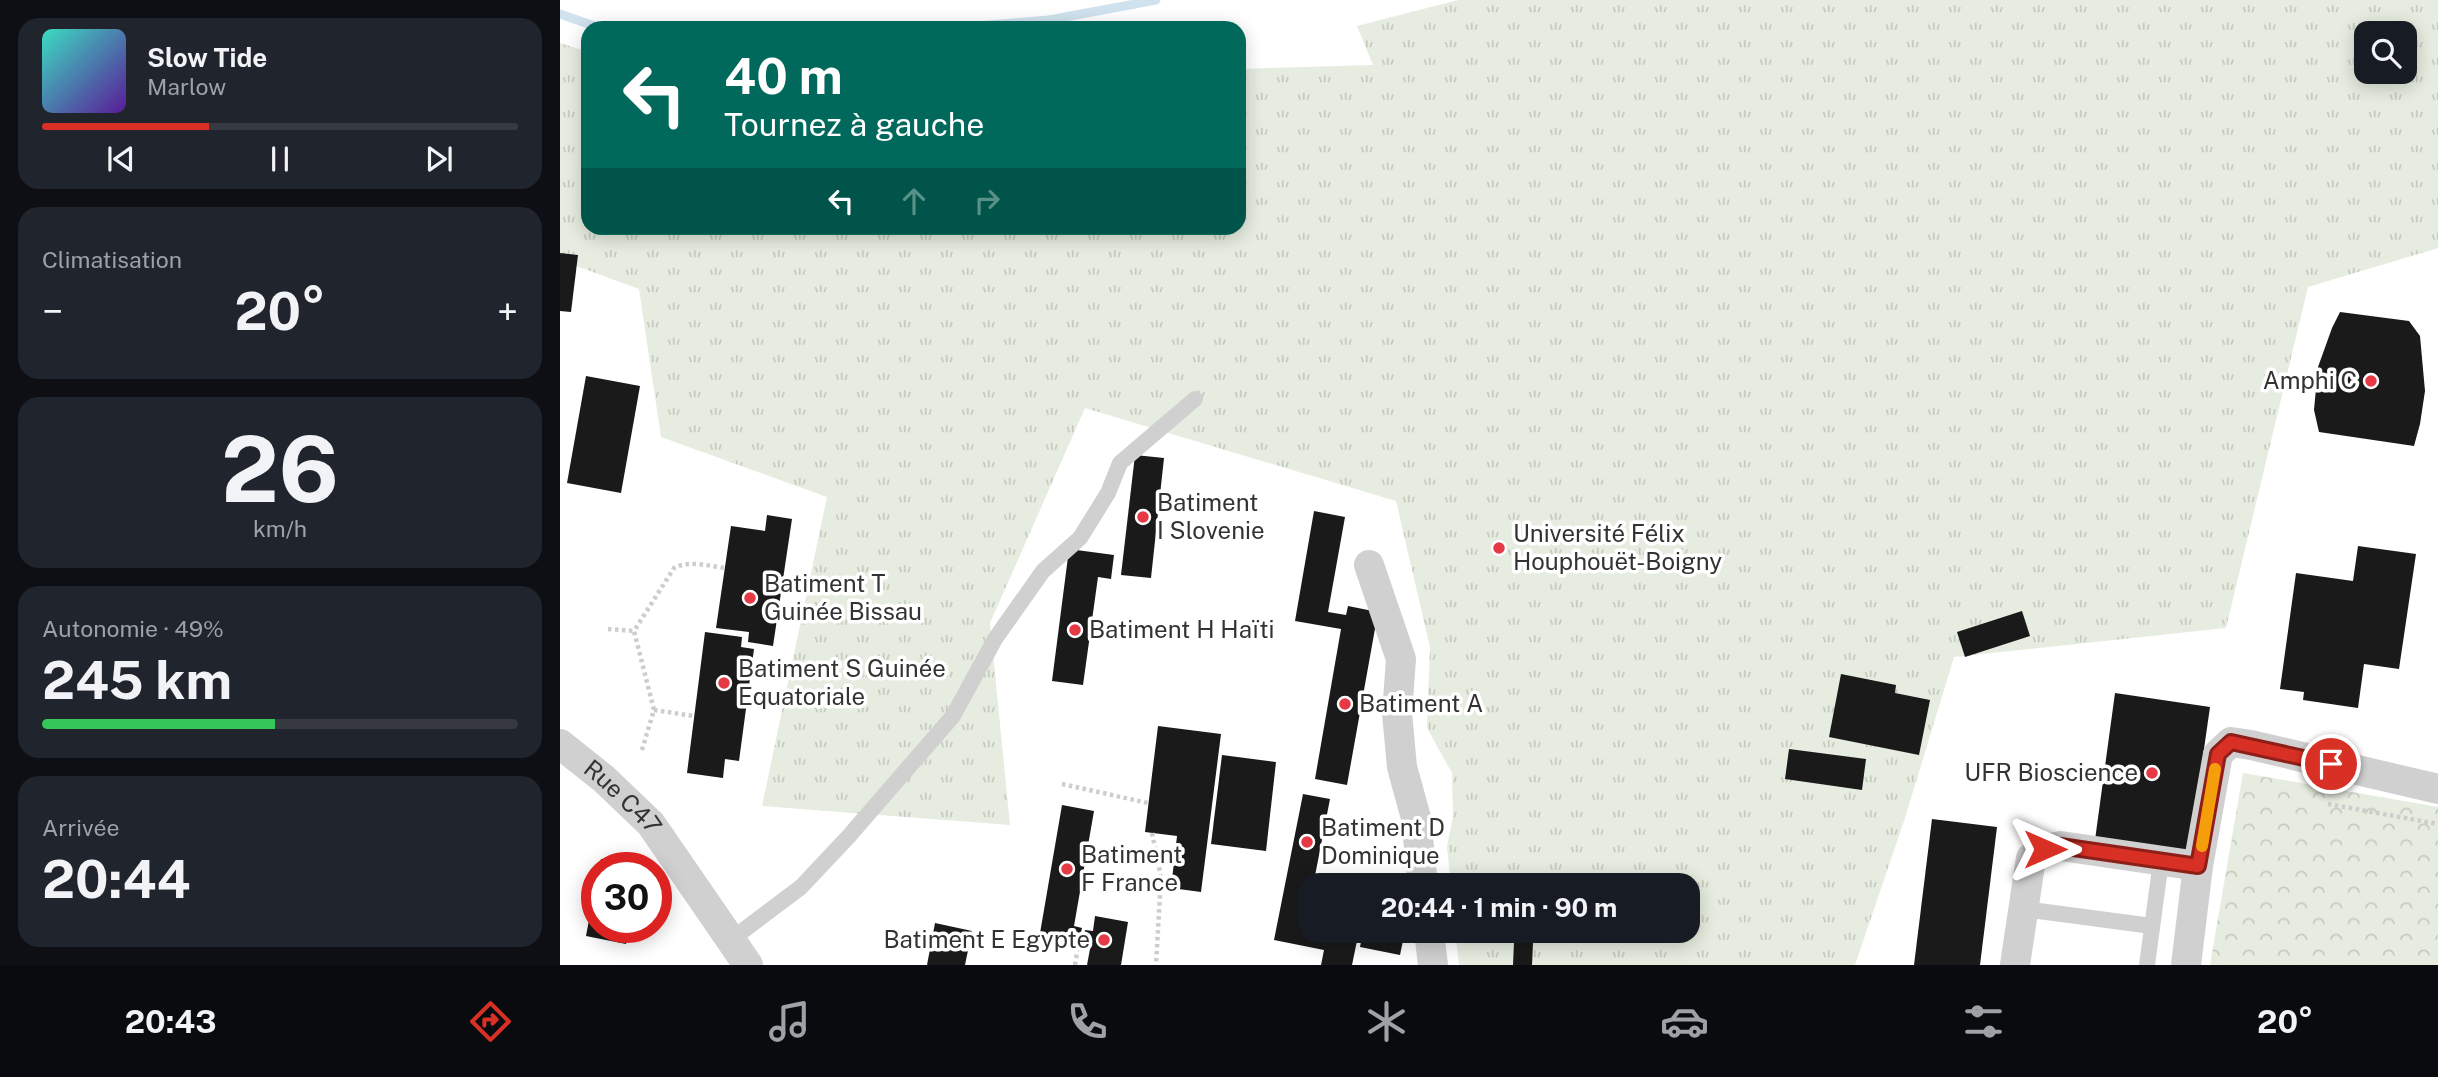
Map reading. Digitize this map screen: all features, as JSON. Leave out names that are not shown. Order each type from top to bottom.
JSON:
[{"type":"street","points":[[1369,565],[1401,659],[1397,713],[1402,767],[1416,818],[1422,873]]},
{"type":"street","points":[[2186,965],[2198,866],[2218,754],[2231,742],[2438,789]]},
{"type":"street","name":"Rue C47","points":[[560,744],[604,779],[651,824],[748,965]]},
{"type":"street","points":[[2015,965],[2031,858],[2045,849],[2060,846],[2198,866]]},
{"type":"street","points":[[1430,943],[1433,965]]},
{"type":"lane","points":[[732,939],[801,887],[953,716],[995,639],[1043,571],[1080,538],[1108,493],[1120,463],[1195,399]]},
{"type":"lane","points":[[2147,965],[2161,861]]},
{"type":"lane","points":[[2022,909],[2152,926]]},
{"type":"path","points":[[642,750],[654,710],[634,631],[674,568],[681,564],[691,564],[725,568]]},
{"type":"path","points":[[608,629],[634,631]]},
{"type":"path","points":[[654,710],[694,716]]},
{"type":"path","points":[[1062,784],[1149,803]]},
{"type":"path","points":[[2328,804],[2438,824]]},
{"type":"path","points":[[1152,833],[1161,877],[1156,965]]},
{"type":"path","points":[[1075,965],[1078,946]]},
{"type":"green space","name":"Université Félix Houphouët-Boigny","points":[[1458,0],[2438,0],[2438,248],[2308,287],[2226,628],[1954,657],[1905,818],[1855,965],[1459,965],[1456,943],[1700,943],[1700,873],[1450,873],[1447,846],[1453,817],[1452,773],[1427,728],[1430,647],[1396,501],[1085,408],[990,623],[1010,825],[762,806],[827,497],[661,437],[639,289],[560,260],[560,43],[581,50],[581,235],[1246,235],[1246,69],[1373,65],[1357,26]]},
{"type":"green space","points":[[2243,773],[2438,807],[2438,965],[2210,965]]},
{"type":"building","points":[[560,253],[578,255],[571,312],[560,311]]},
{"type":"building","name":"Amphi C","points":[[2340,312],[2409,321],[2420,336],[2425,391],[2414,446],[2319,432],[2314,410],[2318,367]]},
{"type":"building","points":[[586,376],[640,386],[621,493],[567,483]]},
{"type":"building","name":"Batiment I Slovenie","points":[[1135,455],[1164,458],[1151,578],[1121,575]]},
{"type":"building","name":"Batiment A","points":[[1314,511],[1345,517],[1328,612],[1346,615],[1348,606],[1378,612],[1347,785],[1315,779],[1341,629],[1295,621]]},
{"type":"building","name":"Batiment T Guinée Bissau","points":[[767,515],[792,519],[773,646],[748,642],[749,632],[716,628],[731,526],[765,531]]},
{"type":"building","points":[[2358,546],[2416,554],[2399,669],[2364,664],[2358,708],[2303,700],[2304,692],[2280,689],[2296,573],[2353,581]]},
{"type":"building","name":"Batiment H Haïti","points":[[1069,549],[1114,555],[1111,579],[1098,577],[1083,685],[1052,681]]},
{"type":"building","points":[[2022,611],[2030,636],[1965,657],[1957,632]]},
{"type":"building","name":"Batiment S Guinée Equatoriale","points":[[705,632],[742,637],[741,647],[754,649],[739,761],[725,759],[723,778],[687,773]]},
{"type":"building","points":[[1841,674],[1896,685],[1895,693],[1930,700],[1919,755],[1829,737]]},
{"type":"building","name":"UFR Bioscience","points":[[2115,693],[2210,707],[2189,854],[2095,840]]},
{"type":"building","points":[[1158,726],[1221,734],[1201,892],[1171,888],[1177,836],[1145,832]]},
{"type":"building","points":[[1789,749],[1866,759],[1862,790],[1785,779]]},
{"type":"building","points":[[1222,755],[1276,762],[1266,851],[1211,844]]},
{"type":"building","name":"Batiment D Dominique","points":[[1303,794],[1330,799],[1316,873],[1298,873],[1298,943],[1357,943],[1352,965],[1321,965],[1324,950],[1274,940]]},
{"type":"building","name":"Batiment F France","points":[[1062,805],[1094,811],[1074,926],[1082,928],[1078,946],[1039,939]]},
{"type":"building","points":[[1932,819],[1997,827],[1980,965],[1914,965]]},
{"type":"building","name":"Batiment E Egypte","points":[[1095,916],[1128,922],[1121,965],[1087,965],[1090,949],[1082,948],[1085,930],[1093,931]]},
{"type":"building","points":[[935,923],[972,931],[965,965],[927,965]]},
{"type":"building","points":[[1361,943],[1402,943],[1400,955],[1360,947]]},
{"type":"building","points":[[1514,943],[1533,943],[1532,965],[1513,965]]},
{"type":"waterway","points":[[1037,21],[1156,0]]},
{"type":"waterway","points":[[560,14],[581,21]]},
{"type":"slow traffic","points":[[2202,846],[2215,769]]},
{"type":"place","name":"Amphi C","points":[[2371,381]]},
{"type":"place","name":"Batiment I Slovenie","points":[[1143,517]]},
{"type":"place","name":"Université Félix Houphouët-Boigny","points":[[1499,548]]},
{"type":"place","name":"Batiment T Guinée Bissau","points":[[750,598]]},
{"type":"place","name":"Batiment H Haïti","points":[[1075,630]]},
{"type":"place","name":"Batiment S Guinée Equatoriale","points":[[724,683]]},
{"type":"place","name":"Batiment A","points":[[1345,704]]},
{"type":"place","name":"UFR Bioscience","points":[[2152,773]]},
{"type":"place","name":"Batiment D Dominique","points":[[1307,842]]},
{"type":"place","name":"Batiment F France","points":[[1067,869]]},
{"type":"place","name":"Batiment E Egypte","points":[[1104,940]]},
{"type":"route","points":[[2045,849],[2060,846],[2198,866],[2218,754],[2231,742],[2331,764]]}]
